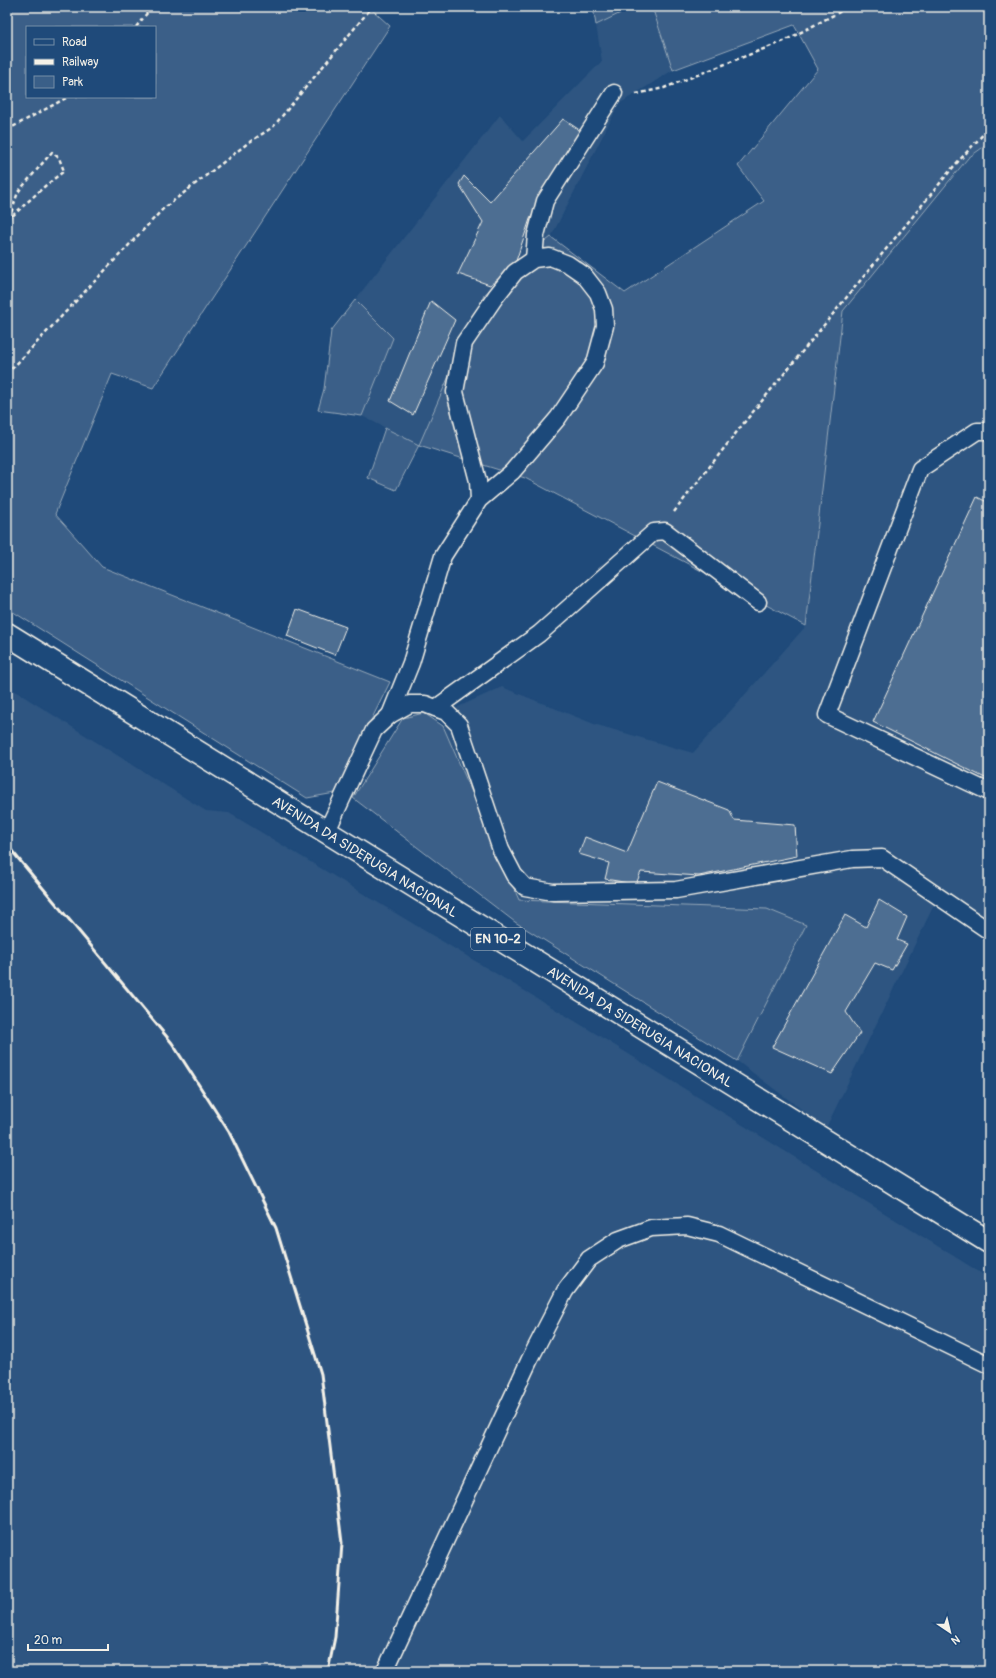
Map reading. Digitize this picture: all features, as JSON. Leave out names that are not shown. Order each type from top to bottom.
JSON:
[{"type":"main road","name":"AVENIDA DA SIDERUGIA NACIONAL","points":[[7,634],[326,833],[989,1242]]},
{"type":"lane","points":[[534,259],[536,234],[545,200],[614,93]]},
{"type":"lane","points":[[390,715],[411,663],[433,595],[443,556],[479,500],[512,472],[558,418],[595,363],[605,326],[604,309],[598,293],[584,275],[568,264],[550,257],[534,259],[515,272],[496,296],[464,343],[455,392],[478,480],[479,500]]},
{"type":"lane","points":[[989,431],[977,431],[920,469],[827,715],[989,792]]},
{"type":"lane","points":[[436,708],[539,634],[654,532],[660,530],[665,531],[716,568],[758,602]]},
{"type":"lane","points":[[326,833],[374,730],[390,715],[410,704],[425,704],[446,712],[459,725],[501,850],[514,875],[524,887],[553,892],[676,890],[852,859],[882,858],[989,931]]},
{"type":"lane","points":[[385,1671],[529,1361],[565,1292],[589,1259],[618,1240],[651,1228],[687,1226],[719,1234],[989,1364]]},
{"type":"path","points":[[137,26],[152,7]]},
{"type":"path","points":[[7,374],[163,209],[248,143],[273,126],[372,7]]},
{"type":"path","points":[[614,93],[635,94],[664,88],[784,41],[850,7]]},
{"type":"path","points":[[7,130],[66,98]]},
{"type":"path","points":[[660,530],[743,424],[954,166],[989,128]]},
{"type":"path","points":[[7,225],[9,219],[18,192],[52,152],[59,158],[64,171],[9,219]]},
{"type":"shaded area","points":[[633,7],[652,7],[673,70],[619,104],[551,237],[521,261],[484,295],[419,445],[362,416],[393,338],[355,300],[500,115],[523,141],[602,61],[596,25]]},
{"type":"shaded area","points":[[989,143],[989,921],[944,890],[934,905],[826,1128],[737,1061],[806,925],[767,909],[519,900],[443,726],[458,707],[502,687],[594,724],[693,753],[806,626],[843,311],[968,158]]},
{"type":"shaded area","points":[[7,686],[206,811],[229,813],[598,1035],[989,1278],[989,1671],[7,1671]]},
{"type":"green space","points":[[7,7],[369,7],[390,26],[153,388],[112,374],[55,514],[102,567],[390,682],[335,793],[307,798],[7,608]]},
{"type":"green space","points":[[593,7],[633,7],[596,25]]},
{"type":"green space","points":[[652,7],[989,7],[989,143],[968,158],[843,311],[806,626],[525,478],[419,445],[484,295],[521,261],[551,237],[625,293],[764,201],[738,166],[818,69],[794,25],[673,70]]},
{"type":"green space","points":[[355,300],[393,338],[362,416],[318,410],[324,389],[331,331]]},
{"type":"green space","points":[[385,428],[419,445],[396,490],[368,478]]},
{"type":"green space","points":[[424,713],[443,726],[519,900],[767,909],[806,925],[737,1061],[515,922],[353,798],[403,718]]},
{"type":"building","points":[[563,119],[581,131],[530,219],[514,267],[490,285],[458,274],[483,222],[459,184],[464,176],[490,202]]},
{"type":"building","points":[[431,301],[455,320],[413,415],[390,401]]},
{"type":"building","points":[[977,497],[989,503],[989,780],[873,722]]},
{"type":"building","points":[[297,609],[346,627],[335,655],[287,636]]},
{"type":"building","points":[[657,782],[729,810],[734,820],[795,825],[797,856],[699,876],[641,872],[636,884],[605,879],[609,863],[579,854],[585,837],[627,853]]},
{"type":"building","points":[[879,900],[907,917],[897,940],[907,944],[892,970],[875,963],[846,1012],[860,1033],[832,1074],[772,1047],[845,915],[866,927]]},
{"type":"railway","points":[[7,845],[172,1043],[229,1132],[276,1228],[321,1374],[342,1543],[335,1637],[328,1671]]}]
